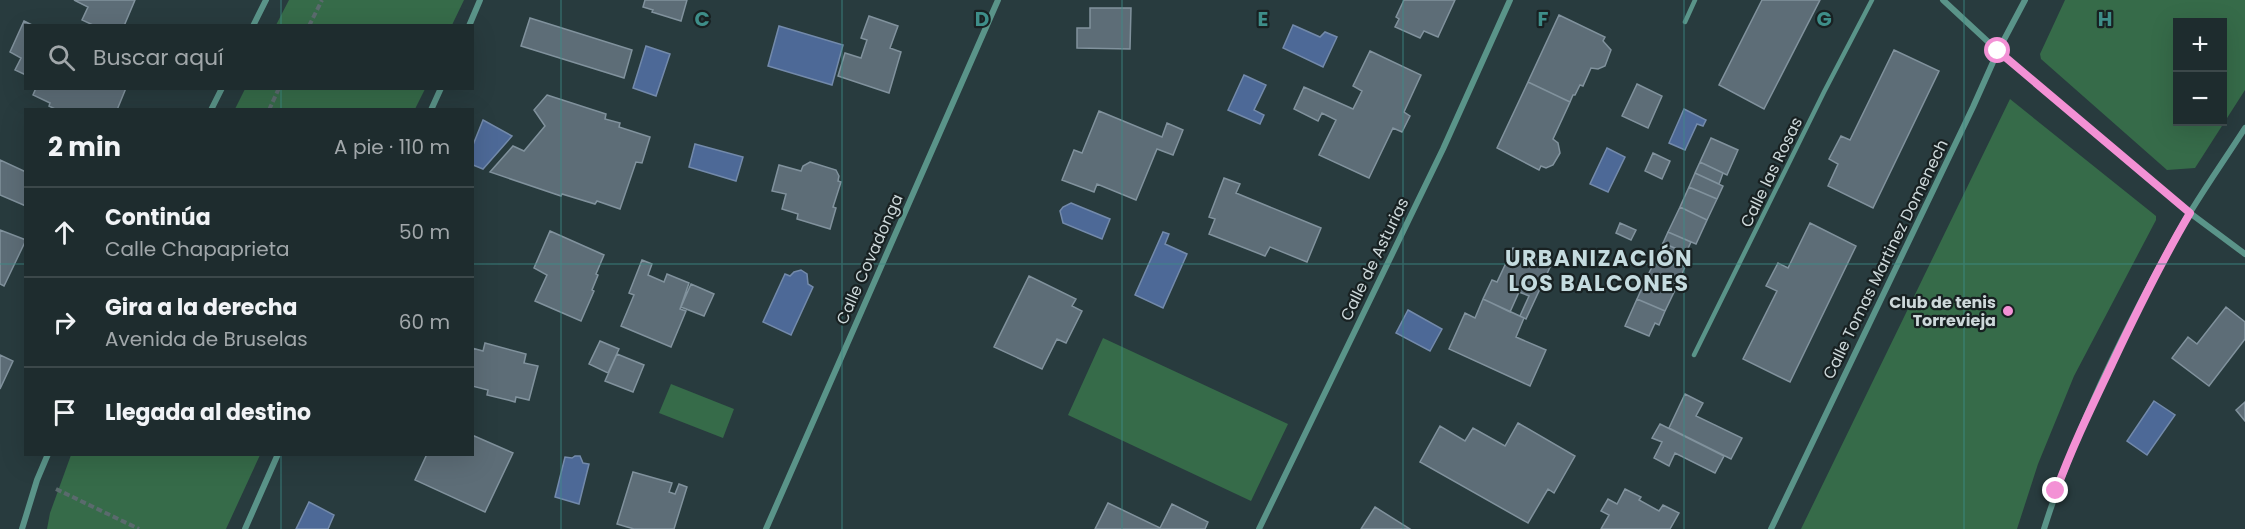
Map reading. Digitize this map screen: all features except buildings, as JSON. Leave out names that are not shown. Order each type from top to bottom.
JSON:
[{"type":"street","points":[[254,24],[266,0]]},
{"type":"street","points":[[470,24],[480,0]]},
{"type":"street","name":"Calle Covadonga","points":[[766,529],[998,0]]},
{"type":"street","name":"Calle de Asturias","points":[[1259,529],[1443,149],[1510,0]]},
{"type":"street","points":[[1943,0],[1998,51],[2190,213],[2245,254]]},
{"type":"street","name":"Calle Tomas Martinez Domenech","points":[[1771,529],[1998,51],[2025,0]]},
{"type":"street","points":[[212,108],[221,90]]},
{"type":"street","points":[[432,108],[440,90]]},
{"type":"street","points":[[2044,529],[2072,448],[2138,309],[2190,213],[2245,128]]},
{"type":"street","points":[[22,529],[47,456]]},
{"type":"street","points":[[245,529],[277,456]]},
{"type":"lane","points":[[1684,22],[1695,0]]},
{"type":"lane","name":"Calle las Rosas","points":[[1694,355],[1872,0]]},
{"type":"path","points":[[310,24],[322,0]]},
{"type":"path","points":[[269,108],[278,90]]},
{"type":"path","points":[[56,489],[87,506],[139,529]]},
{"type":"green space","points":[[289,0],[464,0],[452,24],[277,24]]},
{"type":"green space","points":[[2065,0],[2245,0],[2245,90],[2227,118],[2227,18],[2173,18],[2173,126],[2222,126],[2195,168],[2167,170],[2041,59],[2040,54]]},
{"type":"green space","points":[[244,90],[424,90],[416,108],[235,108]]},
{"type":"green space","name":"Club de tenis Torrevieja","points":[[2010,99],[2156,216],[2156,220],[2074,376],[2038,464],[2017,529],[1801,529]]},
{"type":"green space","points":[[1103,338],[1288,424],[1251,501],[1068,415]]},
{"type":"green space","points":[[671,384],[734,409],[723,438],[659,413]]},
{"type":"green space","points":[[70,456],[260,456],[226,529],[47,529],[50,513]]},
{"type":"water","points":[[1293,25],[1320,37],[1325,32],[1337,37],[1323,67],[1283,48]]},
{"type":"water","points":[[779,26],[843,45],[832,85],[768,66]]},
{"type":"water","points":[[646,46],[670,54],[656,96],[633,88]]},
{"type":"water","points":[[1244,75],[1266,85],[1254,110],[1264,115],[1260,124],[1228,110]]},
{"type":"water","points":[[1684,109],[1706,120],[1703,126],[1697,124],[1685,150],[1669,143]]},
{"type":"water","points":[[483,120],[512,136],[483,169],[474,165],[474,142]]},
{"type":"water","points":[[695,144],[743,157],[736,181],[689,167]]},
{"type":"water","points":[[1607,148],[1625,157],[1608,192],[1590,184]]},
{"type":"water","points":[[1071,203],[1110,219],[1102,239],[1063,223],[1060,211]]},
{"type":"water","points":[[1163,232],[1169,234],[1165,244],[1187,254],[1163,308],[1135,295]]},
{"type":"water","points":[[801,270],[807,274],[808,284],[813,287],[791,335],[763,322],[785,274],[790,276]]},
{"type":"water","points":[[1408,310],[1442,329],[1430,351],[1396,333]]},
{"type":"water","points":[[2154,401],[2175,415],[2147,455],[2127,441]]},
{"type":"water","points":[[580,456],[583,463],[589,464],[579,504],[555,497],[565,457]]},
{"type":"water","points":[[309,502],[334,515],[328,529],[296,529]]},
{"type":"place","name":"Club de tenis Torrevieja","points":[[2008,311]]},
{"type":"district","name":"URBANIZACIÓN LOS BALCONES","points":[[1599,270]]},
{"type":"route","points":[[1998,51],[2190,213],[2138,309],[2072,448],[2056,491]]}]
